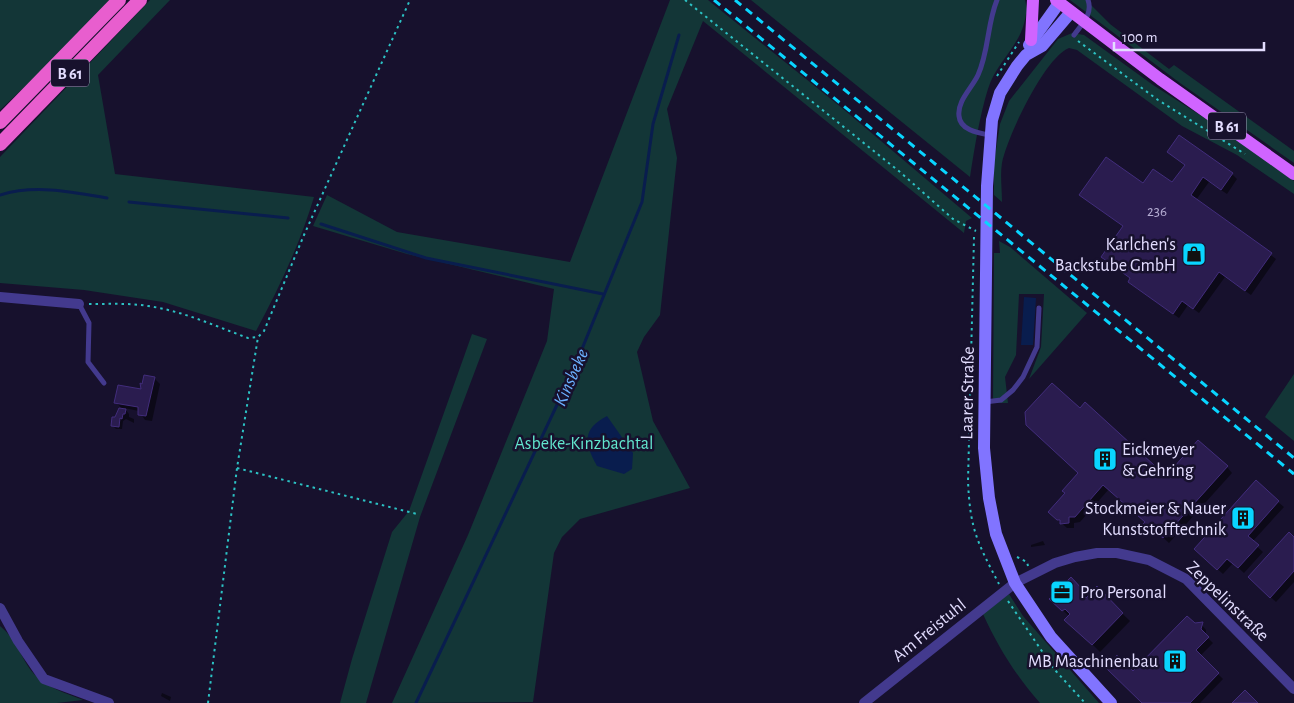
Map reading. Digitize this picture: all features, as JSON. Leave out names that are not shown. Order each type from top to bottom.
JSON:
[{"type":"highway","name":"B 61","points":[[0,122],[119,0]]},
{"type":"highway","name":"B 61","points":[[0,144],[140,0]]},
{"type":"main road","points":[[1031,40],[1033,0]]},
{"type":"main road","name":"Laarer Straße","points":[[1058,1],[1031,40],[1026,55],[1000,93],[989,135],[984,448],[989,498],[996,534],[1015,583],[1051,637],[1111,703]]},
{"type":"main road","name":"B 61","points":[[1058,1],[1083,22],[1294,174]]},
{"type":"main road","name":"Laarer Straße","points":[[1026,55],[1042,46],[1071,12]]},
{"type":"street","points":[[0,296],[79,304]]},
{"type":"street","name":"Zeppelinstraße","points":[[1015,583],[1055,563],[1083,555],[1117,553],[1156,562],[1186,579],[1199,590],[1294,689]]},
{"type":"street","name":"Am Freistuhl","points":[[864,703],[1015,583]]},
{"type":"street","points":[[0,608],[18,641],[44,679],[109,703]]},
{"type":"lane","points":[[989,135],[968,129],[961,124],[958,117],[962,102],[982,63],[997,0]]},
{"type":"lane","points":[[1074,34],[1091,7],[1088,0]]},
{"type":"lane","points":[[79,304],[89,323],[88,362],[104,383]]},
{"type":"lane","points":[[984,402],[1001,400],[1013,390],[1023,377],[1037,347],[1039,308]]},
{"type":"path","points":[[208,703],[237,468],[258,337],[264,331],[307,227],[410,0]]},
{"type":"path","points":[[685,0],[900,172],[953,219],[987,236]]},
{"type":"path","points":[[1074,34],[1075,39],[1158,100],[1248,156]]},
{"type":"path","points":[[79,304],[153,307],[183,314],[248,338],[258,337]]},
{"type":"path","points":[[237,468],[417,514]]},
{"type":"path","points":[[1003,592],[1054,669],[1084,703]]},
{"type":"green space","points":[[0,0],[110,0],[0,110]]},
{"type":"green space","points":[[150,0],[170,0],[98,75],[115,174],[314,197],[288,266],[256,331],[163,302],[84,290],[0,283],[0,157]]},
{"type":"green space","name":"Asbeke-Kinzbachtal","points":[[670,0],[708,0],[842,108],[972,218],[966,221],[964,233],[703,21],[667,109],[677,158],[660,315],[644,337],[637,352],[653,421],[690,488],[580,519],[562,537],[554,553],[533,702],[392,703],[468,535],[547,341],[554,289],[407,254],[313,226],[327,195],[397,232],[570,262]]},
{"type":"green space","points":[[751,0],[1025,0],[1028,13],[1026,14],[1020,35],[997,70],[988,89],[975,144],[970,177]]},
{"type":"green space","points":[[1070,0],[1086,0],[1110,24],[1169,69],[1174,65],[1294,151],[1294,163],[1180,83]]},
{"type":"green space","points":[[1072,33],[1084,35],[1153,85],[1214,124],[1294,181],[1294,194],[1237,155],[1182,126],[1077,50],[1069,48],[1059,54],[1039,81],[1011,135],[1002,163],[1002,202],[994,195],[994,163],[1000,124],[1009,101],[1058,39]]},
{"type":"green space","points":[[999,241],[1010,247],[1087,313],[1029,379],[1041,347],[1044,294],[1019,294],[1016,355],[1005,377],[1008,403],[993,403],[994,253],[1000,253]]},
{"type":"green space","points":[[472,334],[487,339],[420,517],[366,703],[340,703],[392,532],[409,511]]},
{"type":"green space","points":[[1294,374],[1294,441],[1265,417]]},
{"type":"green space","points":[[1009,594],[1023,616],[1099,703],[1040,703],[1031,693],[1008,661],[983,614]]},
{"type":"green space","points":[[0,626],[11,638],[29,668],[39,679],[57,690],[83,700],[57,703],[0,703]]},
{"type":"water","points":[[1024,297],[1036,298],[1033,345],[1021,345]]},
{"type":"water","points":[[607,416],[633,453],[632,469],[624,474],[597,466],[588,444],[589,431]]},
{"type":"building","points":[[1179,135],[1233,173],[1221,190],[1203,177],[1191,195],[1272,253],[1245,291],[1219,272],[1193,309],[1182,301],[1173,314],[1128,282],[1130,278],[1101,257],[1123,226],[1079,195],[1106,157],[1143,183],[1153,169],[1172,182],[1185,165],[1167,152]]},
{"type":"building","points":[[144,375],[155,377],[146,416],[138,415],[138,407],[114,403],[118,385],[141,389],[140,383],[142,384]]},
{"type":"building","name":"Eickmeyer & Gehring","points":[[1052,383],[1080,408],[1085,402],[1166,476],[1198,440],[1228,466],[1163,538],[1150,527],[1146,531],[1141,526],[1145,522],[1103,485],[1075,517],[1069,517],[1069,523],[1060,524],[1060,520],[1057,520],[1048,512],[1065,493],[1062,491],[1078,473],[1026,425],[1025,412]]},
{"type":"building","points":[[119,408],[126,409],[125,414],[123,414],[122,419],[120,418],[119,427],[111,426],[112,417],[115,417]]},
{"type":"building","name":"Stockmeier & Nauer Kunststofftechnik","points":[[1256,480],[1279,501],[1248,536],[1259,545],[1238,568],[1227,559],[1217,570],[1194,549]]},
{"type":"building","points":[[1289,532],[1294,537],[1294,571],[1270,598],[1248,577]]},
{"type":"building","points":[[1071,577],[1083,590],[1081,592],[1086,598],[1097,586],[1123,613],[1092,645],[1064,620],[1070,614],[1065,609],[1062,611],[1049,599]]},
{"type":"building","name":"MB Maschinenbau","points":[[1187,616],[1195,623],[1203,622],[1201,629],[1209,637],[1196,650],[1219,673],[1190,703],[1142,703],[1105,667],[1117,655],[1133,671]]},
{"type":"building","points":[[1245,690],[1258,703],[1232,703]]},
{"type":"waterway","name":"Kinsbeke","points":[[416,703],[573,371],[642,202],[653,124],[679,35]]},
{"type":"waterway","points":[[0,195],[27,190],[54,190],[107,198]]},
{"type":"waterway","points":[[129,202],[288,218]]},
{"type":"waterway","points":[[321,224],[426,258],[603,294]]},
{"type":"railway","points":[[714,0],[1294,474]]},
{"type":"railway","points":[[735,0],[1294,458]]},
{"type":"place","name":"Karlchen's Backstube GmbH","points":[[1194,254]]},
{"type":"place","name":"Eickmeyer & Gehring","points":[[1105,459]]},
{"type":"place","name":"Stockmeier & Nauer Kunststofftechnik","points":[[1243,518]]},
{"type":"place","name":"Pro Personal","points":[[1062,592]]},
{"type":"place","name":"MB Maschinenbau","points":[[1175,661]]}]
